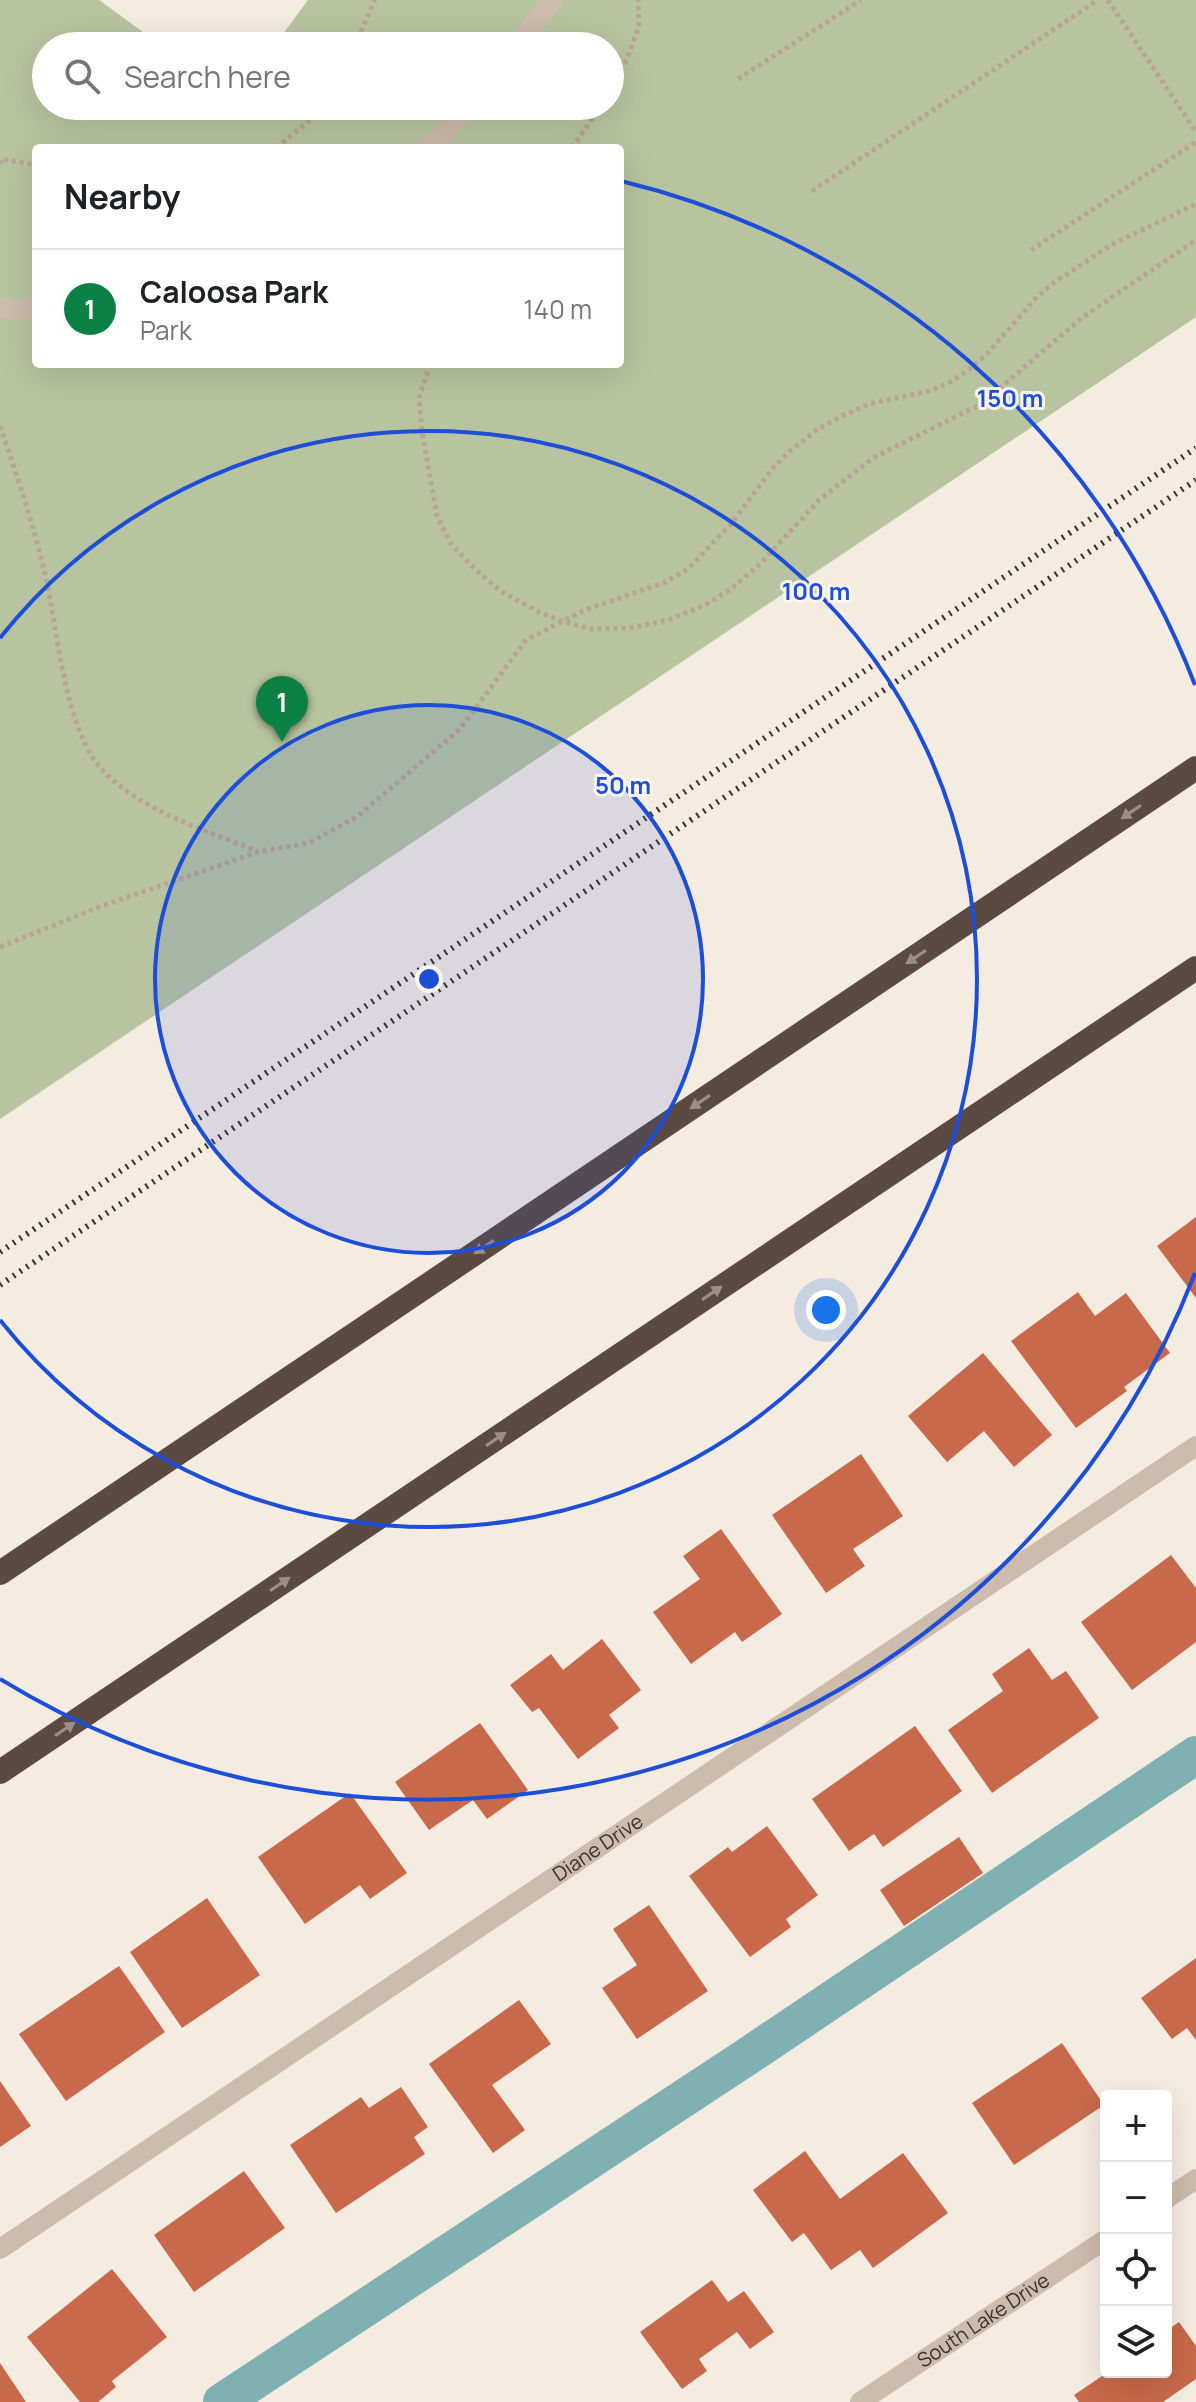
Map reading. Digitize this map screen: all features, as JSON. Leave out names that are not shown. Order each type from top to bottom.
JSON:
[{"type":"highway","points":[[0,1573],[1196,768]]},
{"type":"highway","points":[[0,1772],[1196,968]]},
{"type":"street","points":[[527,32],[553,0]]},
{"type":"street","points":[[431,144],[443,136],[456,120]]},
{"type":"street","points":[[0,307],[15,310],[32,307]]},
{"type":"street","name":"Diane Drive","points":[[0,2249],[1196,1446]]},
{"type":"street","points":[[1172,2195],[1195,2181]]},
{"type":"street","name":"South Lake Drive","points":[[860,2402],[1100,2243]]},
{"type":"path","points":[[360,32],[375,0]]},
{"type":"path","points":[[624,65],[639,26],[638,0]]},
{"type":"path","points":[[738,79],[861,0]]},
{"type":"path","points":[[812,191],[1098,0]]},
{"type":"path","points":[[1108,0],[1196,132]]},
{"type":"path","points":[[281,144],[310,120]]},
{"type":"path","points":[[575,144],[591,120]]},
{"type":"path","points":[[1031,250],[1196,142]]},
{"type":"path","points":[[0,161],[32,165]]},
{"type":"path","points":[[0,947],[99,907],[258,852],[309,843],[358,816],[460,729],[526,640],[585,610],[666,582],[689,568],[731,524],[772,469],[818,429],[869,404],[929,391],[950,382],[988,353],[1052,284],[1111,245],[1196,204]]},
{"type":"path","points":[[429,368],[419,398],[422,431],[437,516],[451,544],[502,592],[561,621],[591,629],[629,628],[668,620],[705,605],[747,576],[819,500],[873,458],[981,404],[1083,317],[1196,240]]},
{"type":"path","points":[[0,426],[31,520],[46,578],[70,702],[87,749],[104,773],[139,799],[180,820],[258,852]]},
{"type":"green space","points":[[0,0],[99,0],[143,32],[32,32],[32,120],[624,120],[624,32],[284,32],[308,0],[1196,0],[1196,317],[0,1119]]},
{"type":"building","points":[[1196,1217],[1196,1298],[1157,1246]]},
{"type":"building","points":[[1078,1292],[1095,1316],[1126,1293],[1170,1353],[1124,1387],[1127,1391],[1076,1428],[1011,1341]]},
{"type":"building","points":[[983,1353],[1052,1435],[1014,1467],[984,1431],[947,1462],[908,1416]]},
{"type":"building","points":[[861,1454],[903,1516],[853,1549],[865,1566],[826,1593],[772,1515]]},
{"type":"building","points":[[721,1529],[782,1614],[742,1642],[735,1632],[691,1664],[653,1612],[700,1579],[683,1556]]},
{"type":"building","points":[[1171,1555],[1196,1588],[1196,1642],[1132,1690],[1081,1622]]},
{"type":"building","points":[[602,1639],[641,1690],[609,1715],[619,1728],[578,1759],[539,1708],[532,1712],[510,1685],[551,1654],[563,1670]]},
{"type":"building","points":[[1029,1648],[1052,1680],[1066,1671],[1099,1718],[992,1793],[948,1730],[1003,1691],[992,1674]]},
{"type":"building","points":[[480,1723],[528,1790],[487,1819],[473,1800],[429,1830],[395,1782]]},
{"type":"building","points":[[915,1726],[962,1791],[883,1847],[874,1834],[849,1851],[812,1799]]},
{"type":"building","points":[[350,1793],[407,1873],[370,1899],[360,1885],[305,1924],[258,1857]]},
{"type":"building","points":[[767,1826],[818,1895],[786,1919],[791,1927],[750,1957],[689,1876],[728,1847],[732,1852]]},
{"type":"building","points":[[959,1837],[983,1873],[904,1926],[880,1890]]},
{"type":"building","points":[[207,1898],[260,1975],[182,2028],[130,1952]]},
{"type":"building","points":[[649,1905],[708,1991],[637,2039],[602,1988],[637,1965],[613,1929]]},
{"type":"building","points":[[1196,1958],[1196,2040],[1187,2028],[1172,2039],[1141,1998]]},
{"type":"building","points":[[119,1966],[165,2032],[66,2101],[19,2034]]},
{"type":"building","points":[[519,2000],[551,2044],[492,2085],[525,2130],[493,2153],[429,2064]]},
{"type":"building","points":[[1062,2043],[1100,2099],[1100,2108],[1014,2165],[972,2103]]},
{"type":"building","points":[[0,2081],[31,2126],[0,2147]]},
{"type":"building","points":[[401,2087],[428,2127],[414,2137],[425,2154],[336,2213],[290,2145],[361,2097],[369,2108]]},
{"type":"building","points":[[805,2151],[840,2199],[903,2153],[948,2213],[873,2268],[860,2250],[831,2270],[804,2233],[792,2242],[753,2190]]},
{"type":"building","points":[[244,2171],[285,2228],[194,2292],[154,2235]]},
{"type":"building","points":[[112,2269],[167,2337],[112,2381],[116,2387],[98,2402],[80,2402],[27,2337]]},
{"type":"building","points":[[712,2280],[728,2302],[744,2291],[774,2332],[750,2349],[737,2332],[699,2359],[707,2371],[682,2389],[640,2332]]},
{"type":"building","points":[[1179,2322],[1196,2346],[1196,2379],[1163,2402],[1079,2402],[1074,2395],[1100,2377],[1172,2378],[1172,2327]]},
{"type":"building","points":[[0,2363],[26,2402],[0,2402]]},
{"type":"waterway","points":[[222,2402],[745,2058],[1196,1755]]},
{"type":"railway","points":[[0,1252],[1196,448]]},
{"type":"railway","points":[[0,1285],[1196,480]]},
{"type":"place","name":"Caloosa Park","points":[[282,742]]}]
